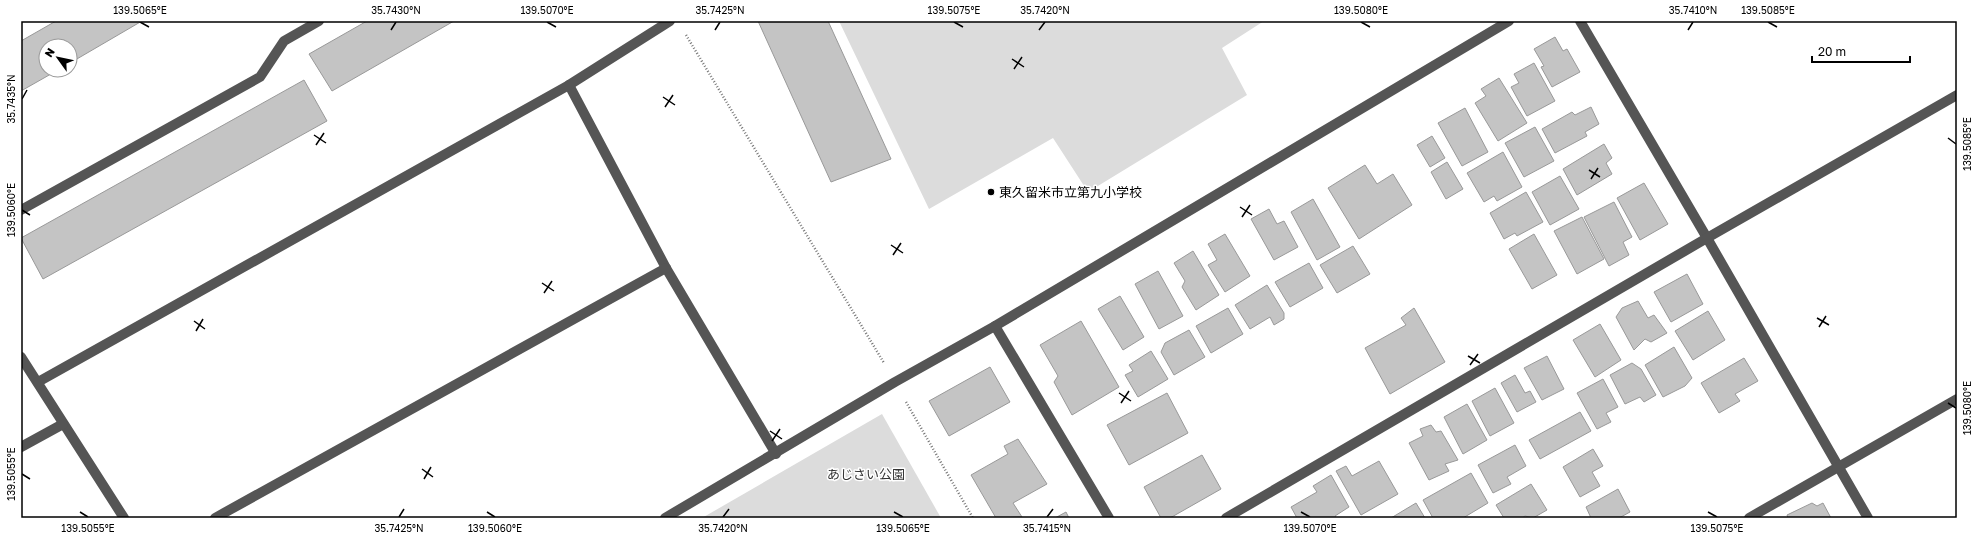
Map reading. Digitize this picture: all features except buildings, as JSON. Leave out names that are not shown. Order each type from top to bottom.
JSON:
[{"type":"street","points":[[21,210],[260,77],[284,42],[319,21]]},
{"type":"street","points":[[38,382],[568,85],[670,21]]},
{"type":"street","points":[[665,518],[776,454],[895,382],[995,326],[1509,21]]},
{"type":"street","points":[[1580,21],[1868,518]]},
{"type":"street","points":[[568,85],[666,268],[776,454]]},
{"type":"street","points":[[1226,518],[1707,238],[1957,95]]},
{"type":"street","points":[[215,518],[666,268]]},
{"type":"street","points":[[995,326],[1109,518]]},
{"type":"street","points":[[21,357],[124,518]]},
{"type":"street","points":[[1749,518],[1957,399]]},
{"type":"street","points":[[21,447],[63,424]]},
{"type":"path","points":[[685,35],[895,382],[972,518]]},
{"type":"green space","points":[[839,21],[1264,21],[1222,48],[1247,95],[1088,192],[1053,138],[929,209]]},
{"type":"green space","name":"あじさい公園","points":[[882,414],[941,518],[702,518]]},
{"type":"place","name":"東久留米市立第九小学校","points":[[991,192]]}]
